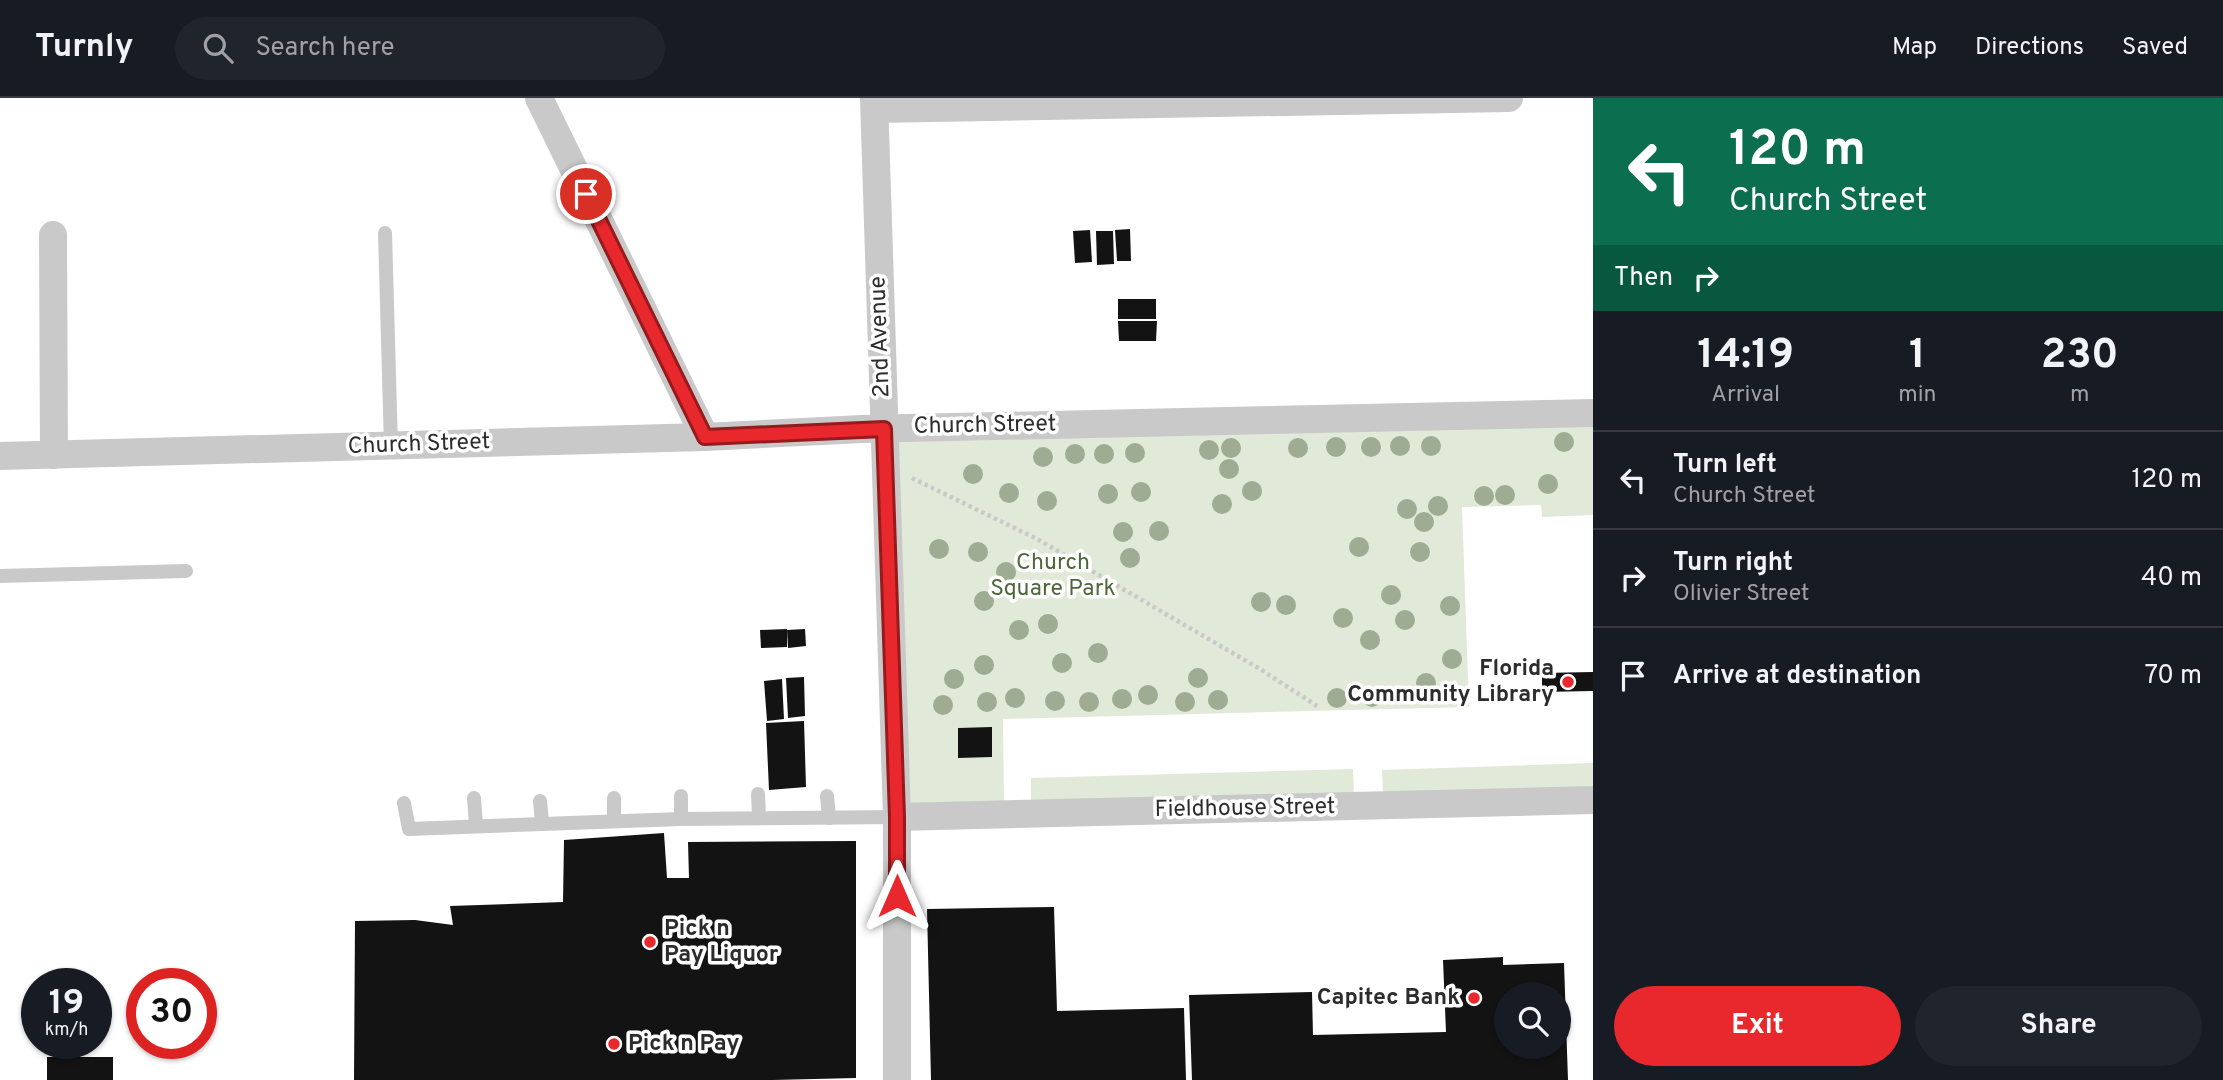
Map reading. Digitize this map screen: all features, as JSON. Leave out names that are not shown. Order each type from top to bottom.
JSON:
[{"type":"street","points":[[539,98],[705,437]]},
{"type":"street","points":[[874,104],[1509,98]]},
{"type":"street","name":"2nd Avenue","points":[[874,104],[897,817],[897,1080]]},
{"type":"street","points":[[53,235],[54,455]]},
{"type":"street","name":"Church Street","points":[[0,456],[705,437],[884,429],[1593,413]]},
{"type":"street","name":"Fieldhouse Street","points":[[897,817],[1593,800]]},
{"type":"lane","points":[[385,233],[391,446]]},
{"type":"lane","points":[[0,576],[186,571]]},
{"type":"lane","points":[[758,794],[759,818]]},
{"type":"lane","points":[[681,796],[681,819]]},
{"type":"lane","points":[[827,796],[829,818]]},
{"type":"lane","points":[[474,797],[476,825]]},
{"type":"lane","points":[[614,798],[614,820]]},
{"type":"lane","points":[[540,801],[542,822]]},
{"type":"lane","points":[[404,803],[409,829],[614,820],[897,817]]},
{"type":"path","points":[[885,467],[952,496],[1040,540],[1260,669],[1317,706]]},
{"type":"green space","name":"Church Square Park","points":[[1593,422],[1593,515],[1542,517],[1541,505],[1462,507],[1469,707],[1003,719],[1004,806],[905,808],[894,437]]},
{"type":"green space","points":[[1593,763],[1593,791],[1383,796],[1382,770]]},
{"type":"green space","points":[[1353,769],[1354,797],[1031,805],[1031,778]]},
{"type":"building","points":[[1130,229],[1131,261],[1117,261],[1115,230]]},
{"type":"building","points":[[1090,230],[1092,262],[1075,263],[1073,231]]},
{"type":"building","points":[[1096,231],[1113,231],[1114,264],[1097,265]]},
{"type":"building","points":[[1118,299],[1156,299],[1156,319],[1118,319]]},
{"type":"building","points":[[1118,321],[1157,321],[1156,341],[1119,341]]},
{"type":"building","points":[[787,629],[787,647],[761,648],[760,630]]},
{"type":"building","points":[[805,629],[806,646],[788,648],[787,630]]},
{"type":"building","name":"Florida Community Library","points":[[1593,672],[1593,691],[1542,692],[1542,673]]},
{"type":"building","points":[[804,677],[805,716],[788,718],[786,678]]},
{"type":"building","points":[[782,679],[784,719],[767,721],[764,681]]},
{"type":"building","points":[[804,721],[806,787],[769,790],[766,723]]},
{"type":"building","points":[[992,727],[992,757],[958,758],[958,728]]},
{"type":"building","points":[[664,833],[667,878],[689,878],[688,842],[856,841],[856,1078],[354,1080],[355,921],[415,920],[453,925],[450,906],[563,902],[564,840]]},
{"type":"building","points":[[1054,907],[1057,1011],[1184,1008],[1186,1080],[931,1080],[927,909]]},
{"type":"building","points":[[1503,957],[1503,965],[1564,963],[1565,982],[1494,982],[1494,1059],[1567,1059],[1568,1080],[1192,1080],[1189,995],[1312,992],[1313,1035],[1446,1032],[1443,960]]},
{"type":"building","points":[[113,1057],[113,1080],[47,1080],[47,1059]]},
{"type":"place","name":"Florida Community Library","points":[[1568,682]]},
{"type":"place","name":"Pick n Pay Liquor","points":[[650,942]]},
{"type":"place","name":"Capitec Bank","points":[[1474,998]]},
{"type":"place","name":"Pick n Pay","points":[[614,1044]]},
{"type":"route","points":[[586,194],[705,437],[884,429],[897,817],[897,896]]}]
